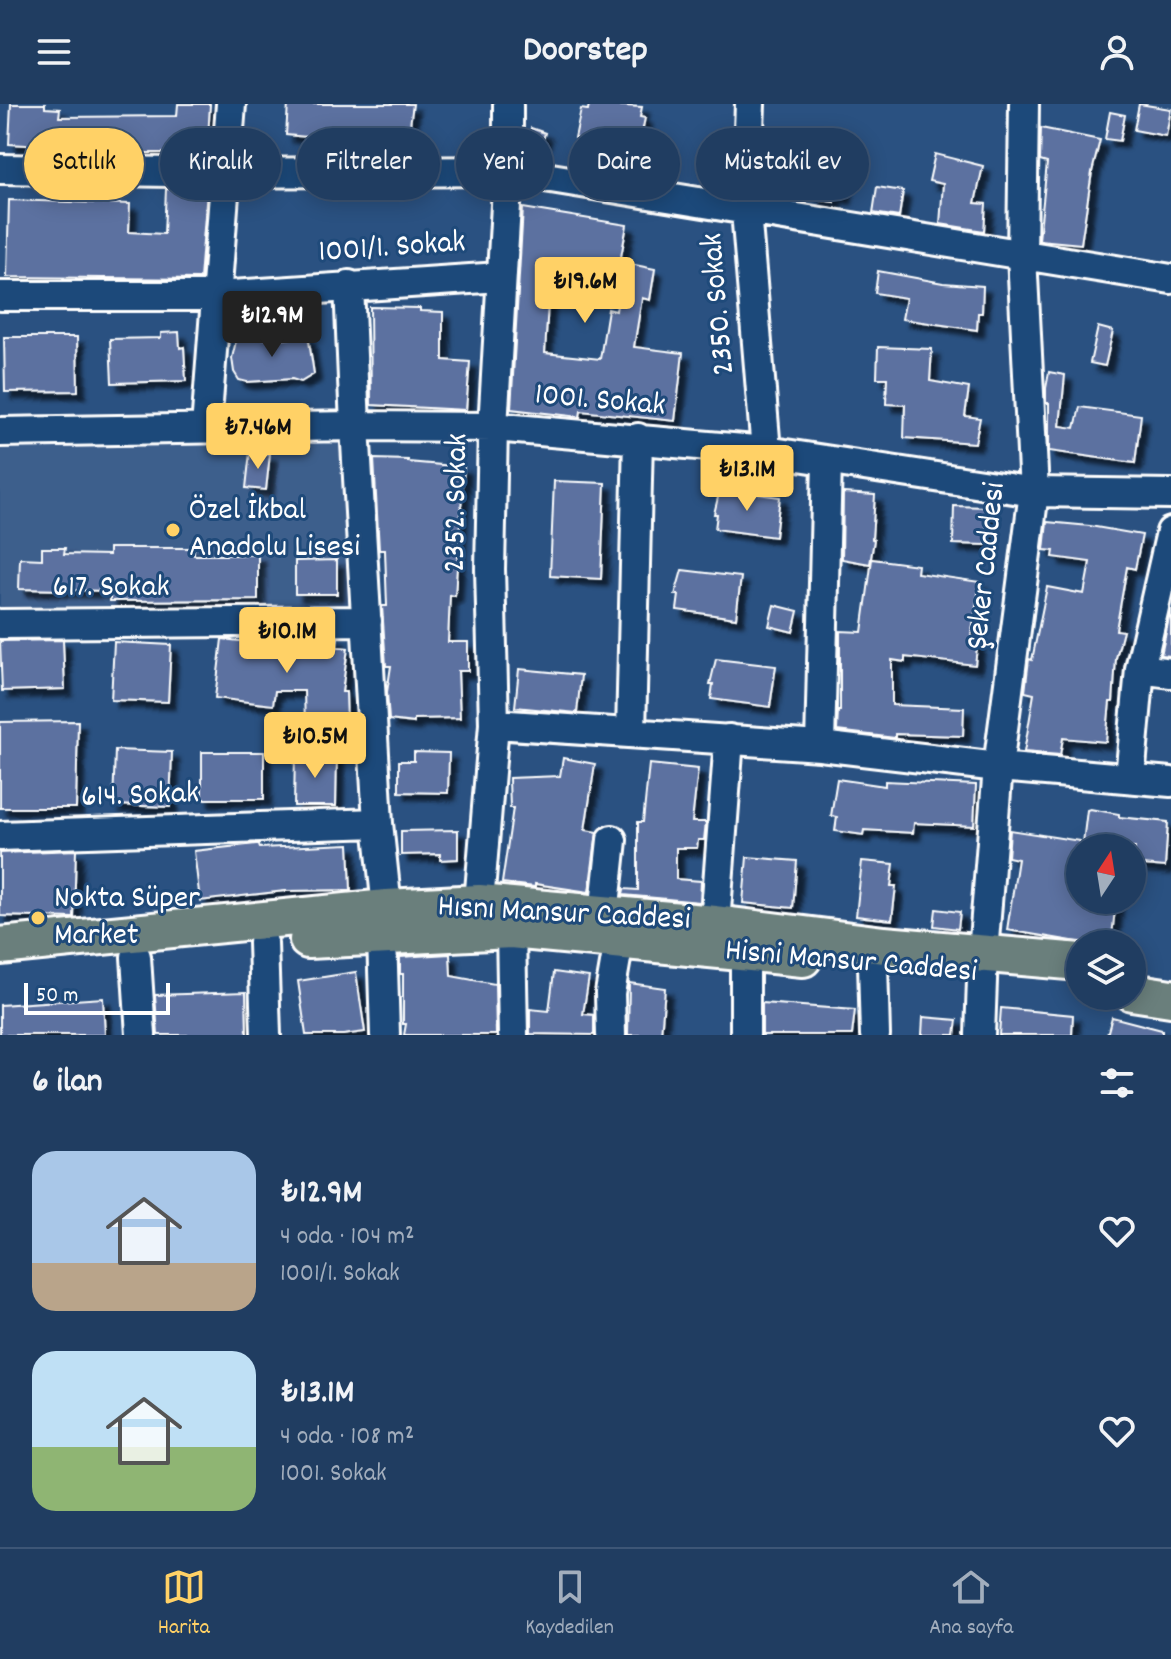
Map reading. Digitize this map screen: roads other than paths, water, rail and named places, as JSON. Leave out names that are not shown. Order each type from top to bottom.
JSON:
[{"type":"main road","name":"Hısnı Mansur Caddesi","points":[[0,946],[384,921],[479,903],[611,928],[715,924],[884,945],[983,964],[1066,962]]},
{"type":"main road","name":"Hisni Mansur Caddesi","points":[[0,970],[263,943],[384,921],[511,930],[611,928],[745,954],[873,964],[983,964],[1066,981]]},
{"type":"main road","points":[[1146,971],[1171,974]]},
{"type":"main road","points":[[1146,994],[1171,998]]},
{"type":"street","points":[[230,128],[231,104]]},
{"type":"street","name":"2352. Sokak","points":[[508,104],[508,128]]},
{"type":"street","name":"2350. Sokak","points":[[750,104],[746,211],[766,451]]},
{"type":"street","name":"Şeker Caddesi","points":[[980,1035],[998,767],[1034,492],[1022,256],[1024,104]]},
{"type":"street","points":[[0,169],[160,172]]},
{"type":"street","points":[[281,173],[456,171]]},
{"type":"street","points":[[553,179],[1171,279]]},
{"type":"street","points":[[206,428],[225,200]]},
{"type":"street","name":"2352. Sokak","points":[[479,903],[494,724],[490,569],[493,427],[506,200]]},
{"type":"street","name":"1001/1. Sokak","points":[[0,296],[216,296],[500,277]]},
{"type":"street","points":[[349,285],[384,921],[385,1035]]},
{"type":"street","name":"1001. Sokak","points":[[0,432],[493,427],[766,451],[1034,492],[1171,494]]},
{"type":"street","points":[[631,733],[638,438]]},
{"type":"street","points":[[820,746],[827,461]]},
{"type":"street","points":[[1130,778],[1140,669],[1171,532]]},
{"type":"street","name":"617. Sokak","points":[[0,624],[367,621]]},
{"type":"street","points":[[1140,669],[1171,673]]},
{"type":"street","points":[[494,724],[820,746],[998,767],[1171,782]]},
{"type":"street","points":[[715,924],[729,739]]},
{"type":"street","name":"614. Sokak","points":[[0,836],[378,823]]},
{"type":"street","points":[[611,1035],[612,840]]},
{"type":"street","points":[[511,930],[513,1035]]},
{"type":"street","points":[[263,943],[266,1035]]},
{"type":"street","points":[[745,954],[745,1035]]},
{"type":"street","points":[[136,957],[141,1035]]},
{"type":"street","points":[[873,964],[875,1035]]},
{"type":"place","name":"Özel İkbal Anadolu Lisesi","points":[[173,530]]},
{"type":"place","name":"Nokta Süper Market","points":[[38,918]]}]
